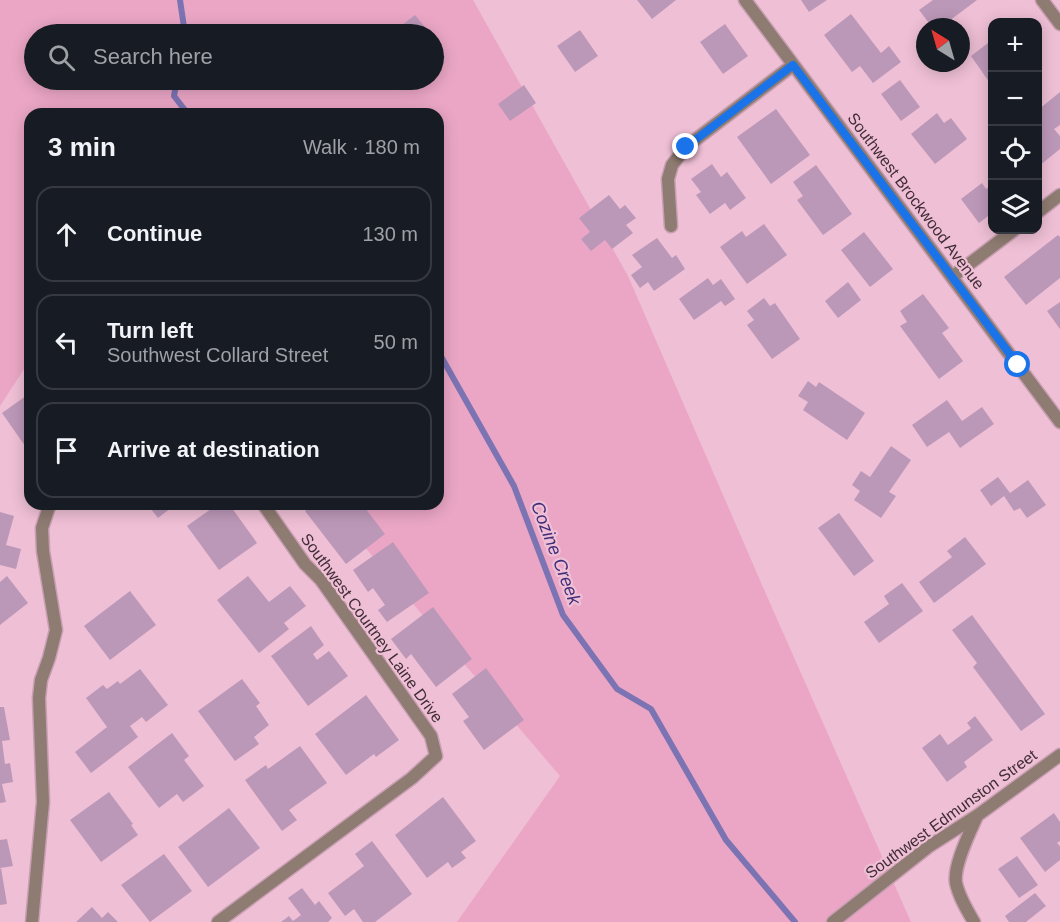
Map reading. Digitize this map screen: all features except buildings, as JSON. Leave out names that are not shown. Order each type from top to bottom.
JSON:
[{"type":"street","name":"Southwest Brockwood Avenue","points":[[745,0],[1060,422]]},
{"type":"street","points":[[1042,0],[1060,24]]},
{"type":"street","points":[[671,226],[668,179],[672,165],[686,147],[793,65]]},
{"type":"street","points":[[1042,209],[1060,195]]},
{"type":"street","points":[[952,277],[1009,234]]},
{"type":"street","points":[[32,922],[43,802],[39,698],[41,680],[50,658],[56,630],[42,528],[48,510]]},
{"type":"street","name":"Southwest Courtney Laine Drive","points":[[218,922],[412,778],[436,756],[431,736],[321,580],[305,564],[266,510]]},
{"type":"street","name":"Southwest Edmunston Street","points":[[833,922],[928,847],[978,815],[1060,754]]},
{"type":"street","points":[[974,922],[963,902],[956,881],[964,843],[978,815]]},
{"type":"shaded area","points":[[0,0],[473,0],[628,276],[911,922],[457,922],[560,776],[333,510],[444,510],[444,108],[24,108],[24,369],[0,406]]},
{"type":"waterway","name":"Cozine Creek","points":[[180,0],[184,24]]},
{"type":"waterway","name":"Cozine Creek","points":[[175,90],[174,96],[183,108]]},
{"type":"waterway","name":"Cozine Creek","points":[[444,362],[514,486],[563,615],[617,689],[651,709],[726,840],[795,922]]},
{"type":"route","points":[[686,147],[793,65],[1018,365]]}]
